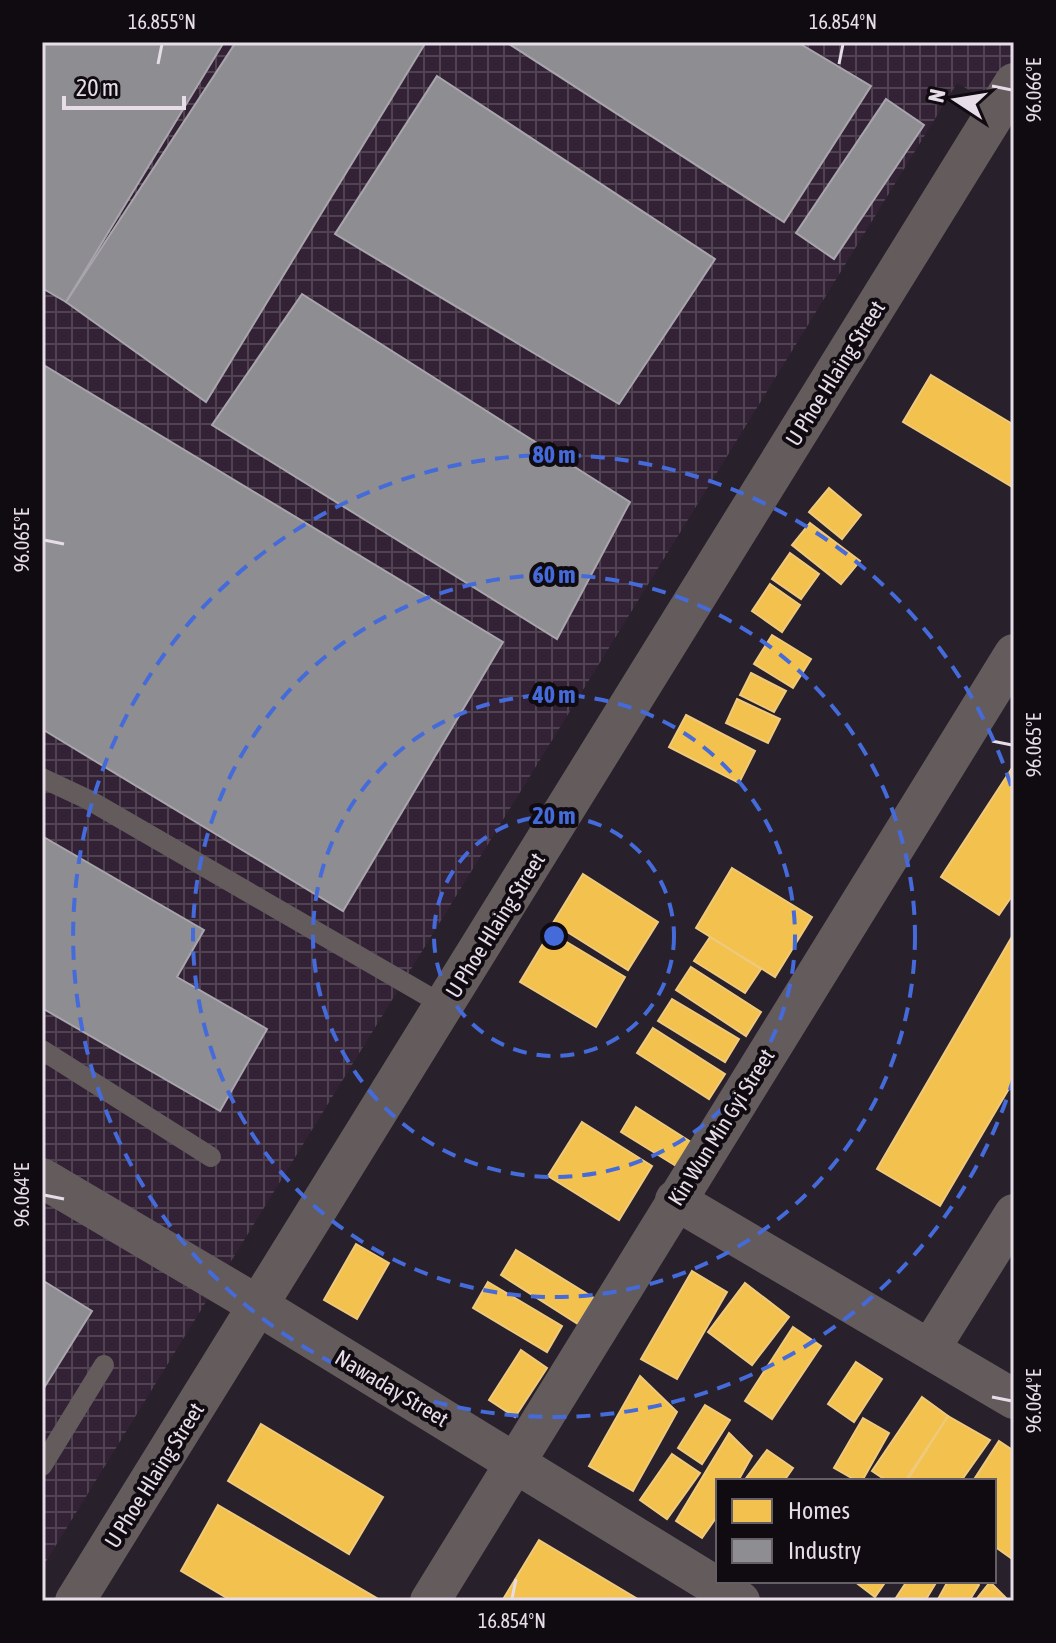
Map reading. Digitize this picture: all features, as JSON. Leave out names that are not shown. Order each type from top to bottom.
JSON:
[{"type":"street","name":"U Phoe Hlaing Street","points":[[75,1601],[1014,83]]},
{"type":"street","name":"Kin Wun Min Gyi Street","points":[[430,1601],[1014,654]]},
{"type":"street","name":"Nawaday Street","points":[[42,1178],[259,1306],[740,1601]]},
{"type":"street","points":[[675,1200],[1014,1399]]},
{"type":"street","points":[[930,1349],[1014,1214]]},
{"type":"lane","points":[[42,778],[89,800],[445,1006]]},
{"type":"lane","points":[[42,1050],[211,1157]]},
{"type":"lane","points":[[42,1466],[104,1365]]},
{"type":"shaded area","points":[[42,42],[1014,42],[1014,116],[957,83],[42,1568]]},
{"type":"building: Homes","points":[[931,375],[1014,425],[1014,488],[903,422]]},
{"type":"building: Homes","points":[[829,488],[861,515],[842,539],[809,512]]},
{"type":"building: Homes","points":[[810,523],[860,561],[841,584],[792,545]]},
{"type":"building: Homes","points":[[790,553],[819,574],[801,599],[772,579]]},
{"type":"building: Homes","points":[[770,584],[800,605],[782,632],[752,611]]},
{"type":"building: Homes","points":[[772,635],[811,659],[793,688],[754,664]]},
{"type":"building: Homes","points":[[751,673],[786,691],[774,712],[740,695]]},
{"type":"building: Homes","points":[[737,699],[780,719],[768,743],[726,723]]},
{"type":"building: Homes","points":[[686,715],[755,751],[739,783],[669,747]]},
{"type":"building: Homes","points":[[1014,765],[1014,893],[999,915],[941,877]]},
{"type":"building: Homes","points":[[732,868],[812,917],[775,977],[696,928]]},
{"type":"building: Homes","points":[[583,874],[658,922],[628,970],[553,923]]},
{"type":"building: Homes","points":[[550,932],[625,977],[596,1027],[520,982]]},
{"type":"building: Homes","points":[[1013,935],[1014,1080],[940,1206],[877,1169]]},
{"type":"building: Homes","points":[[710,937],[761,969],[745,993],[694,961]]},
{"type":"building: Homes","points":[[691,967],[761,1012],[746,1036],[676,990]]},
{"type":"building: Homes","points":[[672,999],[739,1039],[725,1062],[658,1021]]},
{"type":"building: Homes","points":[[653,1028],[725,1074],[709,1099],[637,1053]]},
{"type":"building: Homes","points":[[636,1107],[691,1142],[676,1166],[621,1132]]},
{"type":"building: Homes","points":[[582,1122],[652,1166],[619,1220],[548,1176]]},
{"type":"building: Homes","points":[[356,1244],[389,1263],[357,1319],[324,1300]]},
{"type":"building: Homes","points":[[516,1250],[594,1298],[578,1324],[501,1275]]},
{"type":"building: Homes","points":[[692,1271],[727,1292],[677,1379],[641,1359]]},
{"type":"building: Homes","points":[[488,1282],[562,1326],[547,1352],[473,1308]]},
{"type":"building: Homes","points":[[745,1283],[789,1317],[752,1365],[708,1332]]},
{"type":"building: Homes","points":[[793,1327],[821,1346],[772,1419],[745,1401]]},
{"type":"building: Homes","points":[[521,1350],[547,1368],[515,1417],[489,1400]]},
{"type":"building: Homes","points":[[856,1362],[882,1379],[854,1422],[828,1404]]},
{"type":"building: Homes","points":[[640,1376],[677,1412],[633,1491],[589,1466]]},
{"type":"building: Homes","points":[[922,1397],[948,1416],[906,1479],[884,1479],[872,1471]]},
{"type":"building: Homes","points":[[705,1405],[730,1420],[702,1464],[678,1448]]},
{"type":"building: Homes","points":[[948,1416],[990,1440],[962,1479],[908,1479]]},
{"type":"building: Homes","points":[[863,1418],[889,1433],[863,1479],[853,1479],[834,1468]]},
{"type":"building: Homes","points":[[261,1424],[383,1497],[349,1554],[228,1481]]},
{"type":"building: Homes","points":[[729,1433],[752,1456],[739,1479],[716,1479],[716,1518],[702,1538],[676,1521]]},
{"type":"building: Homes","points":[[999,1441],[1014,1451],[1014,1554],[1011,1558],[996,1547],[996,1479],[974,1479]]},
{"type":"building: Homes","points":[[767,1450],[793,1468],[785,1479],[745,1479]]},
{"type":"building: Homes","points":[[672,1454],[700,1473],[667,1519],[640,1500]]},
{"type":"building: Homes","points":[[218,1505],[380,1600],[232,1601],[181,1571]]},
{"type":"building: Homes","points":[[539,1540],[641,1601],[502,1601]]},
{"type":"building: Homes","points":[[857,1583],[885,1583],[875,1597]]},
{"type":"building: Homes","points":[[906,1583],[936,1583],[925,1601],[894,1601]]},
{"type":"building: Homes","points":[[947,1583],[979,1585],[969,1601],[937,1601]]},
{"type":"building: Homes","points":[[991,1583],[1009,1601],[975,1601]]},
{"type":"building: Industry","points":[[42,42],[224,42],[66,302],[42,288]]},
{"type":"building: Industry","points":[[236,42],[426,42],[206,402],[66,302]]},
{"type":"building: Industry","points":[[506,42],[797,42],[871,86],[784,222]]},
{"type":"building: Industry","points":[[437,76],[715,259],[619,404],[335,234]]},
{"type":"building: Industry","points":[[886,99],[924,125],[834,259],[796,233]]},
{"type":"building: Industry","points":[[302,294],[630,502],[557,639],[212,425]]},
{"type":"building: Industry","points":[[42,364],[503,642],[343,911],[42,729]]},
{"type":"building: Industry","points":[[42,836],[204,930],[177,977],[267,1029],[220,1111],[42,1008]]},
{"type":"building: Industry","points":[[42,1280],[92,1311],[42,1391]]}]
